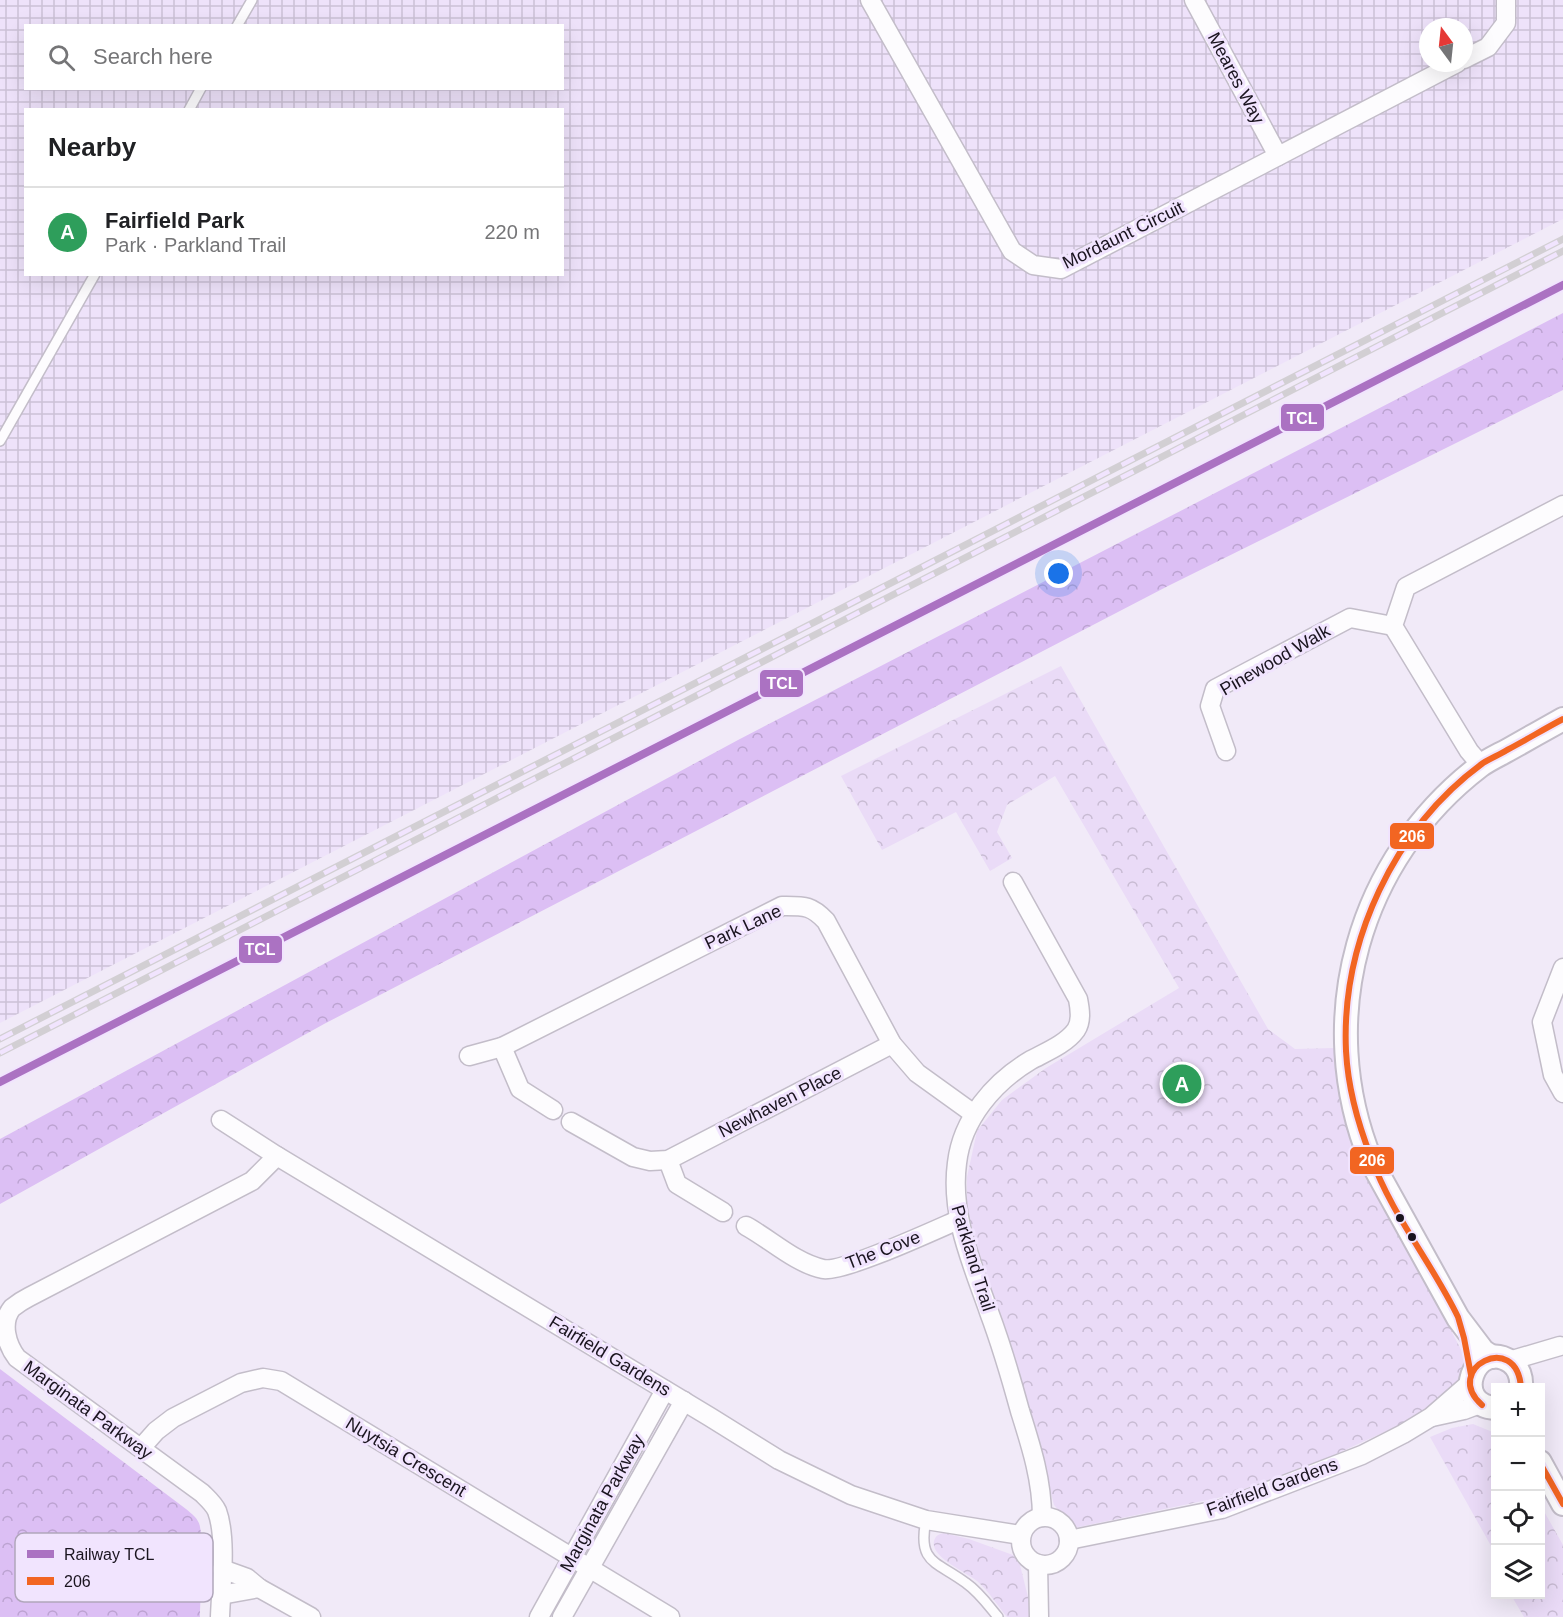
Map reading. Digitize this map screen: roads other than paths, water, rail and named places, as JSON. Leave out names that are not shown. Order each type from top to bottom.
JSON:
[{"type":"street","name":"Mordaunt Circuit","points":[[870,0],[1012,251],[1033,265],[1061,269],[1440,72]]},
{"type":"street","name":"Meares Way","points":[[1194,0],[1278,156]]},
{"type":"street","points":[[1473,54],[1488,47],[1506,23],[1506,0]]},
{"type":"street","points":[[1481,765],[1469,751],[1393,626],[1406,587],[1563,505]]},
{"type":"street","name":"Pinewood Walk","points":[[1226,751],[1210,706],[1215,689],[1350,618],[1393,626]]},
{"type":"street","points":[[1511,1371],[1483,1351],[1458,1318],[1380,1178],[1363,1140],[1352,1102],[1347,1068],[1346,1005],[1350,978],[1362,932],[1374,898],[1401,849],[1427,815],[1481,765],[1563,719]]},
{"type":"street","name":"Parkland Trail","points":[[1013,882],[1078,999],[1080,1015],[1077,1029],[1065,1041],[1022,1066],[992,1090],[974,1114],[965,1130],[957,1161],[955,1196],[958,1220],[1001,1346],[1036,1465],[1042,1499],[1042,1517]]},
{"type":"street","name":"Park Lane","points":[[469,1056],[502,1047],[782,906],[800,906],[814,909],[826,921],[892,1044],[917,1073],[974,1114]]},
{"type":"street","points":[[1563,968],[1542,1022],[1553,1075],[1563,1093]]},
{"type":"street","name":"Newhaven Place","points":[[668,1160],[892,1044]]},
{"type":"street","points":[[502,1047],[520,1089],[553,1110]]},
{"type":"street","name":"Fairfield Gardens","points":[[221,1120],[779,1460],[851,1495],[926,1521],[1021,1535]]},
{"type":"street","points":[[571,1122],[633,1157],[650,1161],[668,1160],[677,1184],[723,1212]]},
{"type":"street","name":"Marginata Parkway","points":[[220,1617],[222,1569],[220,1525],[216,1508],[202,1492],[17,1358],[8,1345],[3,1327],[10,1310],[29,1296],[252,1181],[277,1156]]},
{"type":"street","name":"The Cove","points":[[746,1226],[804,1262],[825,1270],[854,1263],[958,1220]]},
{"type":"street","points":[[1458,1318],[1475,1398],[1491,1408]]},
{"type":"street","points":[[1471,1379],[1479,1363],[1511,1371],[1562,1345]]},
{"type":"street","name":"Nuytsia Crescent","points":[[141,1448],[156,1431],[173,1418],[241,1383],[263,1378],[281,1381],[670,1617]]},
{"type":"street","name":"Fairfield Gardens","points":[[1431,1418],[1471,1379]]},
{"type":"street","name":"Marginata Parkway","points":[[539,1617],[665,1390]]},
{"type":"street","name":"Marginata Parkway","points":[[562,1617],[684,1401]]},
{"type":"street","name":"Fairfield Gardens","points":[[1069,1540],[1222,1509],[1368,1452],[1431,1418],[1464,1410],[1491,1408]]},
{"type":"street","points":[[1545,1471],[1563,1504]]},
{"type":"street","points":[[1042,1517],[1052,1518],[1059,1521],[1065,1528],[1069,1540],[1068,1548],[1055,1563],[1038,1564],[1030,1561],[1025,1555],[1021,1535],[1031,1522],[1042,1517]]},
{"type":"street","points":[[1038,1564],[1039,1617]]},
{"type":"street","points":[[222,1569],[247,1578],[259,1588],[311,1617]]},
{"type":"street","points":[[221,1595],[259,1588]]},
{"type":"lane","points":[[238,24],[252,0]]},
{"type":"lane","points":[[190,108],[200,90]]},
{"type":"lane","points":[[0,441],[94,276]]},
{"type":"lane","points":[[926,1521],[922,1536],[924,1550],[932,1561],[978,1592],[998,1617]]},
{"type":"railway","points":[[0,1039],[1563,239]]},
{"type":"railway","points":[[0,1053],[1563,251]]},
{"type":"rail line","name":"TCL","points":[[0,1082],[1563,285]]},
{"type":"place","name":"Fairfield Park","points":[[1182,1084]]}]
